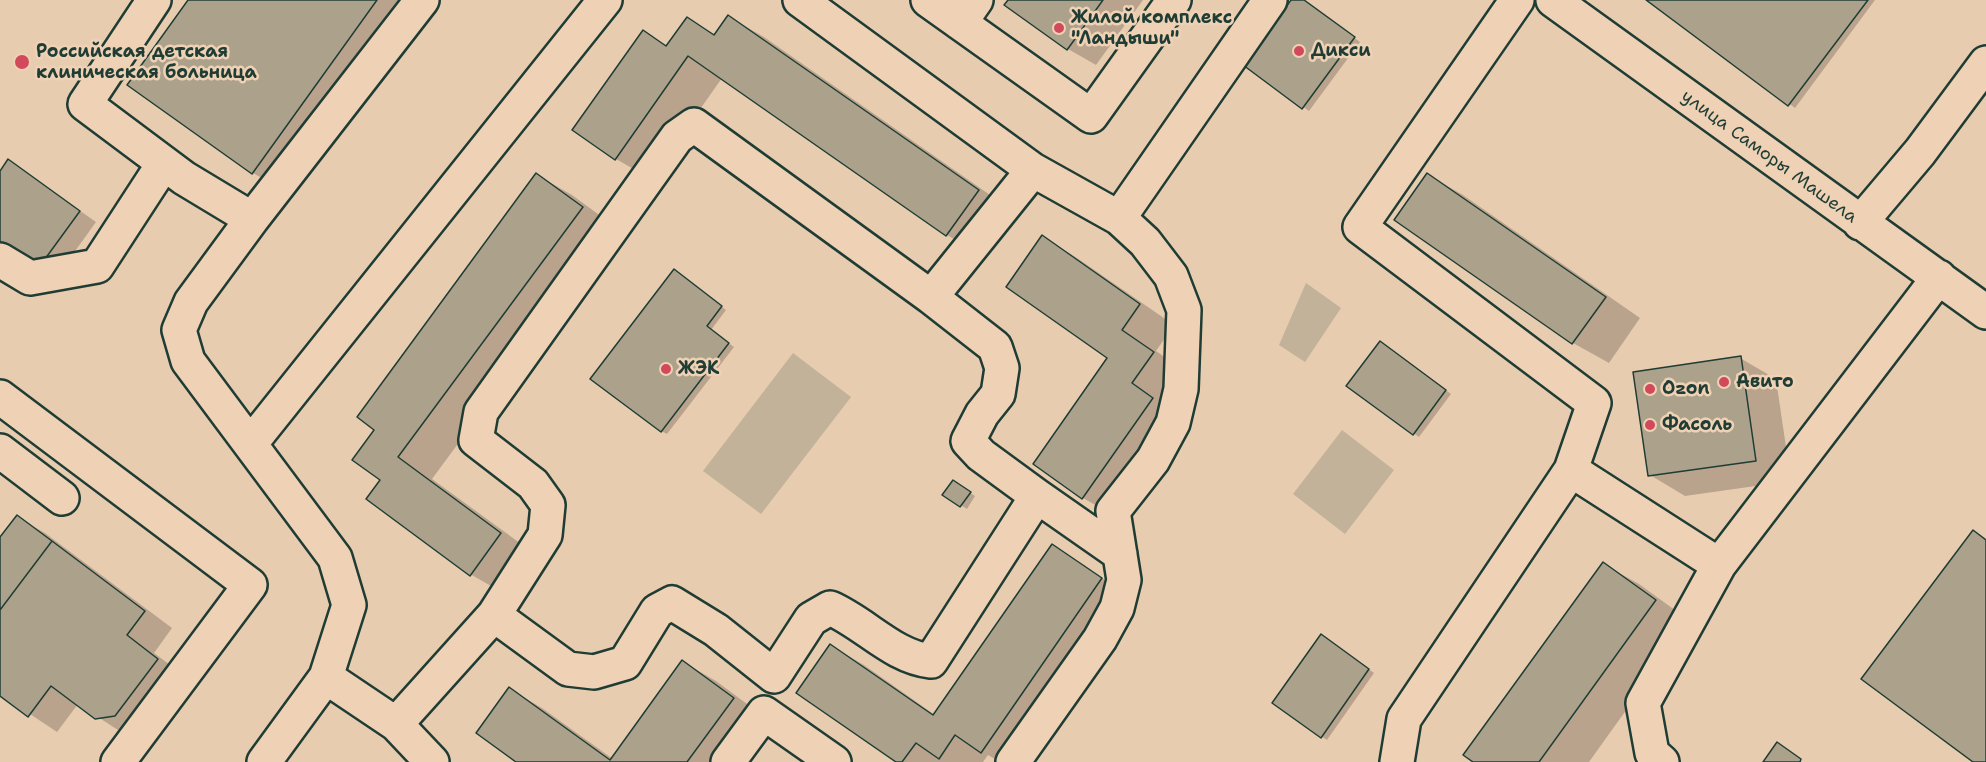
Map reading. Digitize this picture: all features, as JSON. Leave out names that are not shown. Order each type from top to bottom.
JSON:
[{"type":"street","points":[[154,0],[125,40],[85,104],[164,163],[252,219]]},
{"type":"street","points":[[264,762],[326,677],[349,605],[335,558],[188,361],[179,330],[191,302],[252,219],[422,0]]},
{"type":"street","points":[[251,443],[605,0]]},
{"type":"street","points":[[800,0],[1033,170],[1119,218],[1145,242],[1171,276],[1184,310],[1181,389],[1173,423],[1153,460],[1113,511],[1124,580],[1117,608],[1100,639],[1013,762]]},
{"type":"street","points":[[928,0],[968,11],[1091,116],[1174,0]]},
{"type":"street","points":[[1119,218],[1270,0]]},
{"type":"street","points":[[1397,762],[1404,719],[1571,470],[1594,403],[1360,227],[1517,0]]},
{"type":"street","name":"улица Саморы Машела","points":[[1553,0],[1986,312]]},
{"type":"street","points":[[1860,223],[1920,152],[1986,63]]},
{"type":"street","points":[[396,723],[494,615],[545,535],[548,505],[533,484],[476,440],[481,412],[677,137],[694,125],[931,297],[995,347],[1002,368],[998,394],[982,414],[968,441],[981,455],[1120,554]]},
{"type":"street","points":[[0,260],[30,278],[97,266],[164,163]]},
{"type":"street","points":[[931,297],[1033,170]]},
{"type":"street","points":[[1662,762],[1652,753],[1643,703],[1719,565],[1939,277]]},
{"type":"street","points":[[0,397],[250,585],[118,762]]},
{"type":"street","points":[[0,451],[62,498]]},
{"type":"street","points":[[1571,470],[1719,565]]},
{"type":"street","points":[[494,615],[568,669],[594,672],[625,663],[657,611],[672,603],[716,630],[774,676],[811,619],[830,608],[913,659],[931,661],[1037,496]]},
{"type":"street","points":[[326,677],[396,723],[432,762]]},
{"type":"street","points":[[728,762],[764,713],[834,762]]},
{"type":"shaded area","points":[[1306,283],[1341,308],[1305,362],[1279,345]]},
{"type":"shaded area","points":[[793,353],[851,397],[761,514],[703,471]]},
{"type":"shaded area","points":[[1342,430],[1394,470],[1345,534],[1293,494]]},
{"type":"building","points":[[188,0],[377,0],[252,174],[127,85]]},
{"type":"building","name":"Жилой комплекс \"Ландыши\"","points":[[1008,0],[1103,0],[1067,50],[1004,5]]},
{"type":"building","name":"Дикси","points":[[1291,0],[1304,0],[1355,37],[1302,109],[1243,65]]},
{"type":"building","points":[[1646,0],[1868,0],[1788,106]]},
{"type":"building","points":[[728,15],[979,190],[946,236],[688,56],[615,160],[572,130],[643,30],[666,46],[687,17],[714,35]]},
{"type":"building","points":[[8,159],[80,211],[37,270],[0,244],[0,171]]},
{"type":"building","points":[[536,173],[583,207],[398,457],[501,533],[470,576],[366,499],[380,480],[352,460],[374,430],[357,417]]},
{"type":"building","points":[[1427,173],[1606,297],[1572,344],[1394,220]]},
{"type":"building","points":[[1042,235],[1140,304],[1122,330],[1154,352],[1132,383],[1153,398],[1082,499],[1033,464],[1107,358],[1006,287]]},
{"type":"building","points":[[674,269],[722,306],[707,326],[729,343],[661,432],[590,379]]},
{"type":"building","points":[[1380,341],[1446,390],[1413,435],[1346,386]]},
{"type":"building","points":[[1741,356],[1756,461],[1648,476],[1633,372]]},
{"type":"building","points":[[953,480],[971,492],[960,507],[942,495]]},
{"type":"building","points":[[17,515],[52,541],[0,610],[0,537]]},
{"type":"building","points":[[1973,530],[1986,540],[1986,762],[1973,762],[1861,679]]},
{"type":"building","points":[[52,541],[145,611],[127,635],[158,659],[115,716],[95,719],[51,686],[28,717],[0,696],[0,610]]},
{"type":"building","points":[[1052,544],[1102,578],[981,753],[955,735],[939,759],[916,743],[902,762],[896,762],[796,693],[830,644],[933,715]]},
{"type":"building","points":[[1603,562],[1656,600],[1539,762],[1473,762],[1463,755]]},
{"type":"building","points":[[1321,634],[1369,669],[1321,738],[1272,703]]},
{"type":"building","points":[[682,660],[734,698],[687,762],[516,762],[476,733],[509,687],[610,760]]},
{"type":"building","points":[[1777,742],[1801,759],[1800,762],[1763,762]]},
{"type":"place","name":"Жилой комплекс \"Ландыши\"","points":[[1059,28]]},
{"type":"place","name":"Дикси","points":[[1299,51]]},
{"type":"place","name":"Российская детская клиническая больница","points":[[22,62]]},
{"type":"place","name":"ЖЭК","points":[[666,369]]},
{"type":"place","name":"Авито","points":[[1724,382]]},
{"type":"place","name":"Ozon","points":[[1650,389]]},
{"type":"place","name":"Фасоль","points":[[1650,425]]}]
